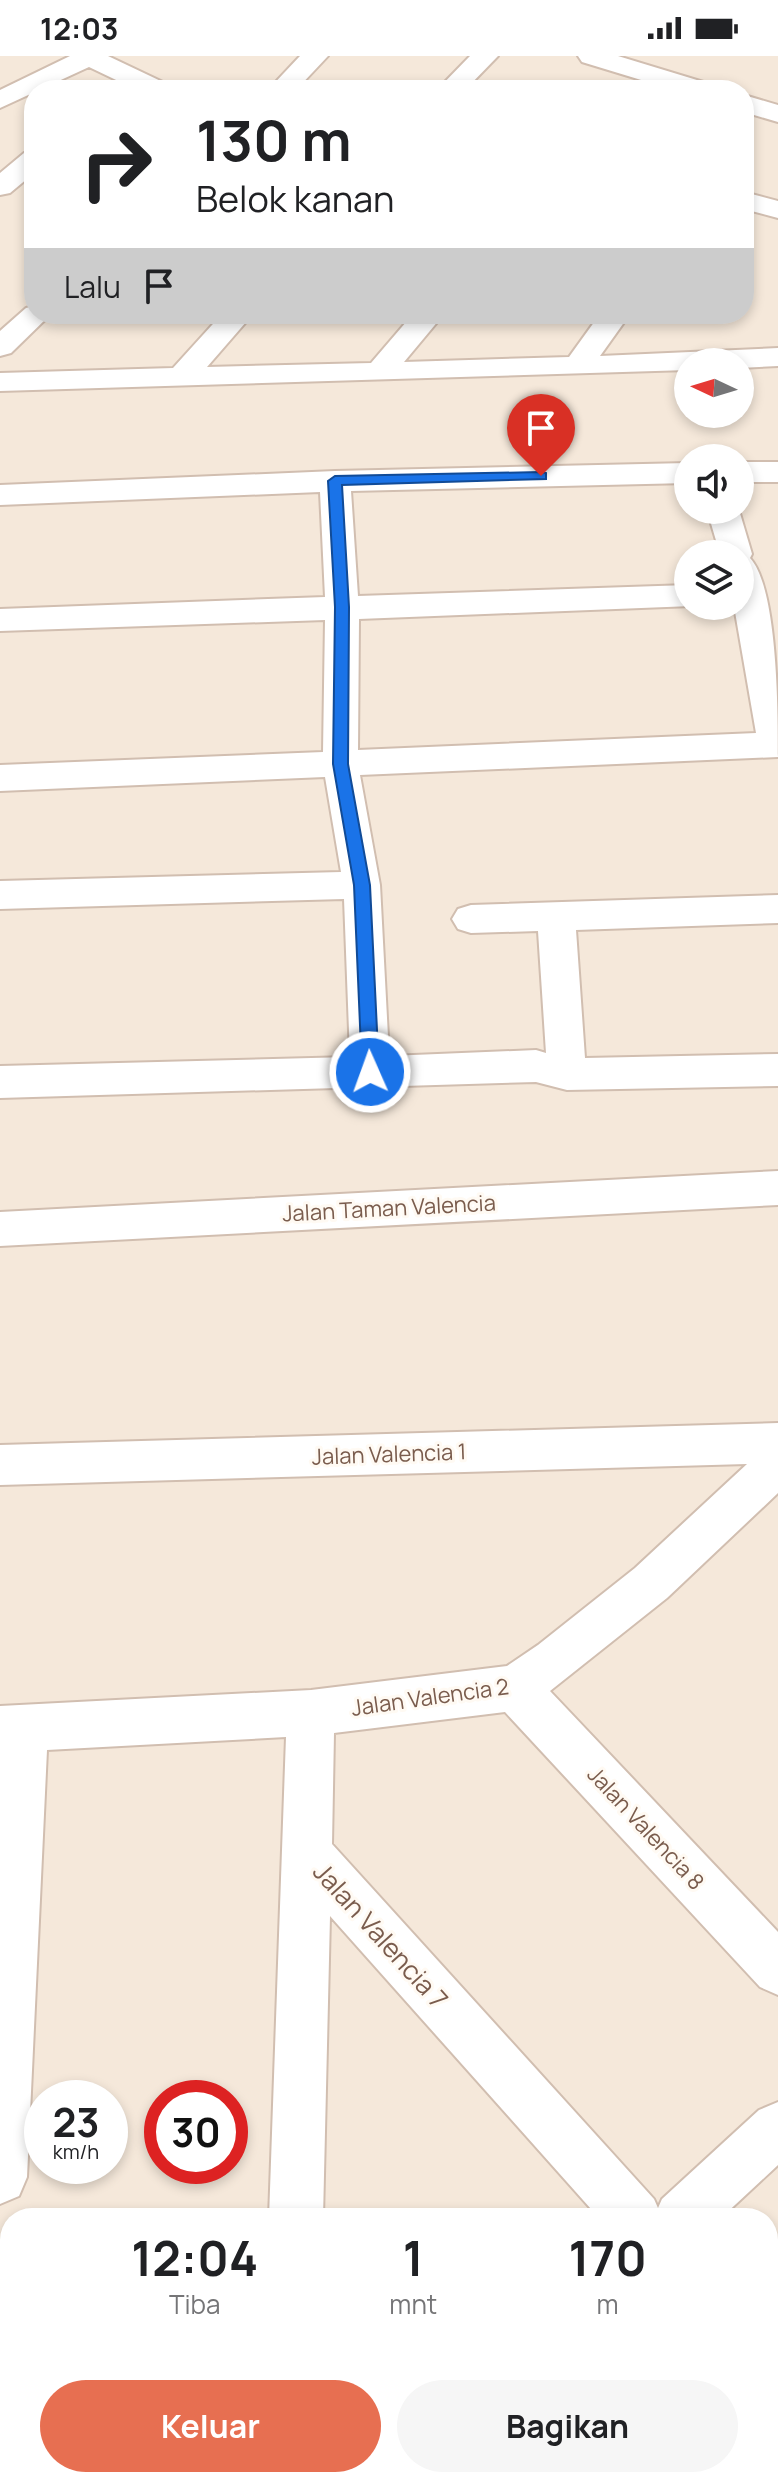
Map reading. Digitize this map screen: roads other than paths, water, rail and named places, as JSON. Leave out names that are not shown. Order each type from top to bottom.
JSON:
[{"type":"street","points":[[40,80],[88,56],[128,80]]},
{"type":"street","points":[[291,80],[314,56]]},
{"type":"street","points":[[460,80],[485,56]]},
{"type":"street","points":[[591,56],[667,80]]},
{"type":"street","points":[[0,100],[24,88]]},
{"type":"street","points":[[754,106],[778,114]]},
{"type":"street","points":[[0,187],[24,167]]},
{"type":"street","points":[[754,203],[778,210]]},
{"type":"street","points":[[0,347],[25,324]]},
{"type":"street","points":[[181,378],[229,324]]},
{"type":"street","points":[[380,371],[420,324]]},
{"type":"street","points":[[578,366],[608,324]]},
{"type":"street","points":[[0,382],[578,366],[775,352]]},
{"type":"street","points":[[754,472],[778,472]]},
{"type":"street","points":[[0,495],[335,481],[674,473]]},
{"type":"street","points":[[335,481],[342,607],[340,764],[362,885],[370,1072]]},
{"type":"street","points":[[0,620],[674,596]]},
{"type":"street","points":[[0,778],[777,745],[754,600]]},
{"type":"street","points":[[0,895],[362,885]]},
{"type":"street","points":[[471,919],[778,909]]},
{"type":"street","points":[[556,915],[567,1074]]},
{"type":"street","points":[[0,1082],[536,1066],[567,1074],[778,1070]]},
{"type":"street","name":"Jalan Taman Valencia","points":[[0,1229],[778,1188]]},
{"type":"street","name":"Jalan Valencia 1","points":[[0,1465],[778,1443]]},
{"type":"street","name":"Jalan Valencia 2","points":[[12,1729],[311,1713],[515,1688],[555,1661],[651,1583],[778,1464]]},
{"type":"street","name":"Jalan Valencia 8","points":[[515,1688],[778,1969]]},
{"type":"street","points":[[307,1853],[311,1713]]},
{"type":"street","points":[[0,2177],[12,1729]]},
{"type":"street","name":"Jalan Valencia 7","points":[[296,2208],[307,1853]]},
{"type":"street","name":"Jalan Valencia 7","points":[[307,1853],[626,2208]]},
{"type":"street","points":[[692,2208],[778,2129]]}]
